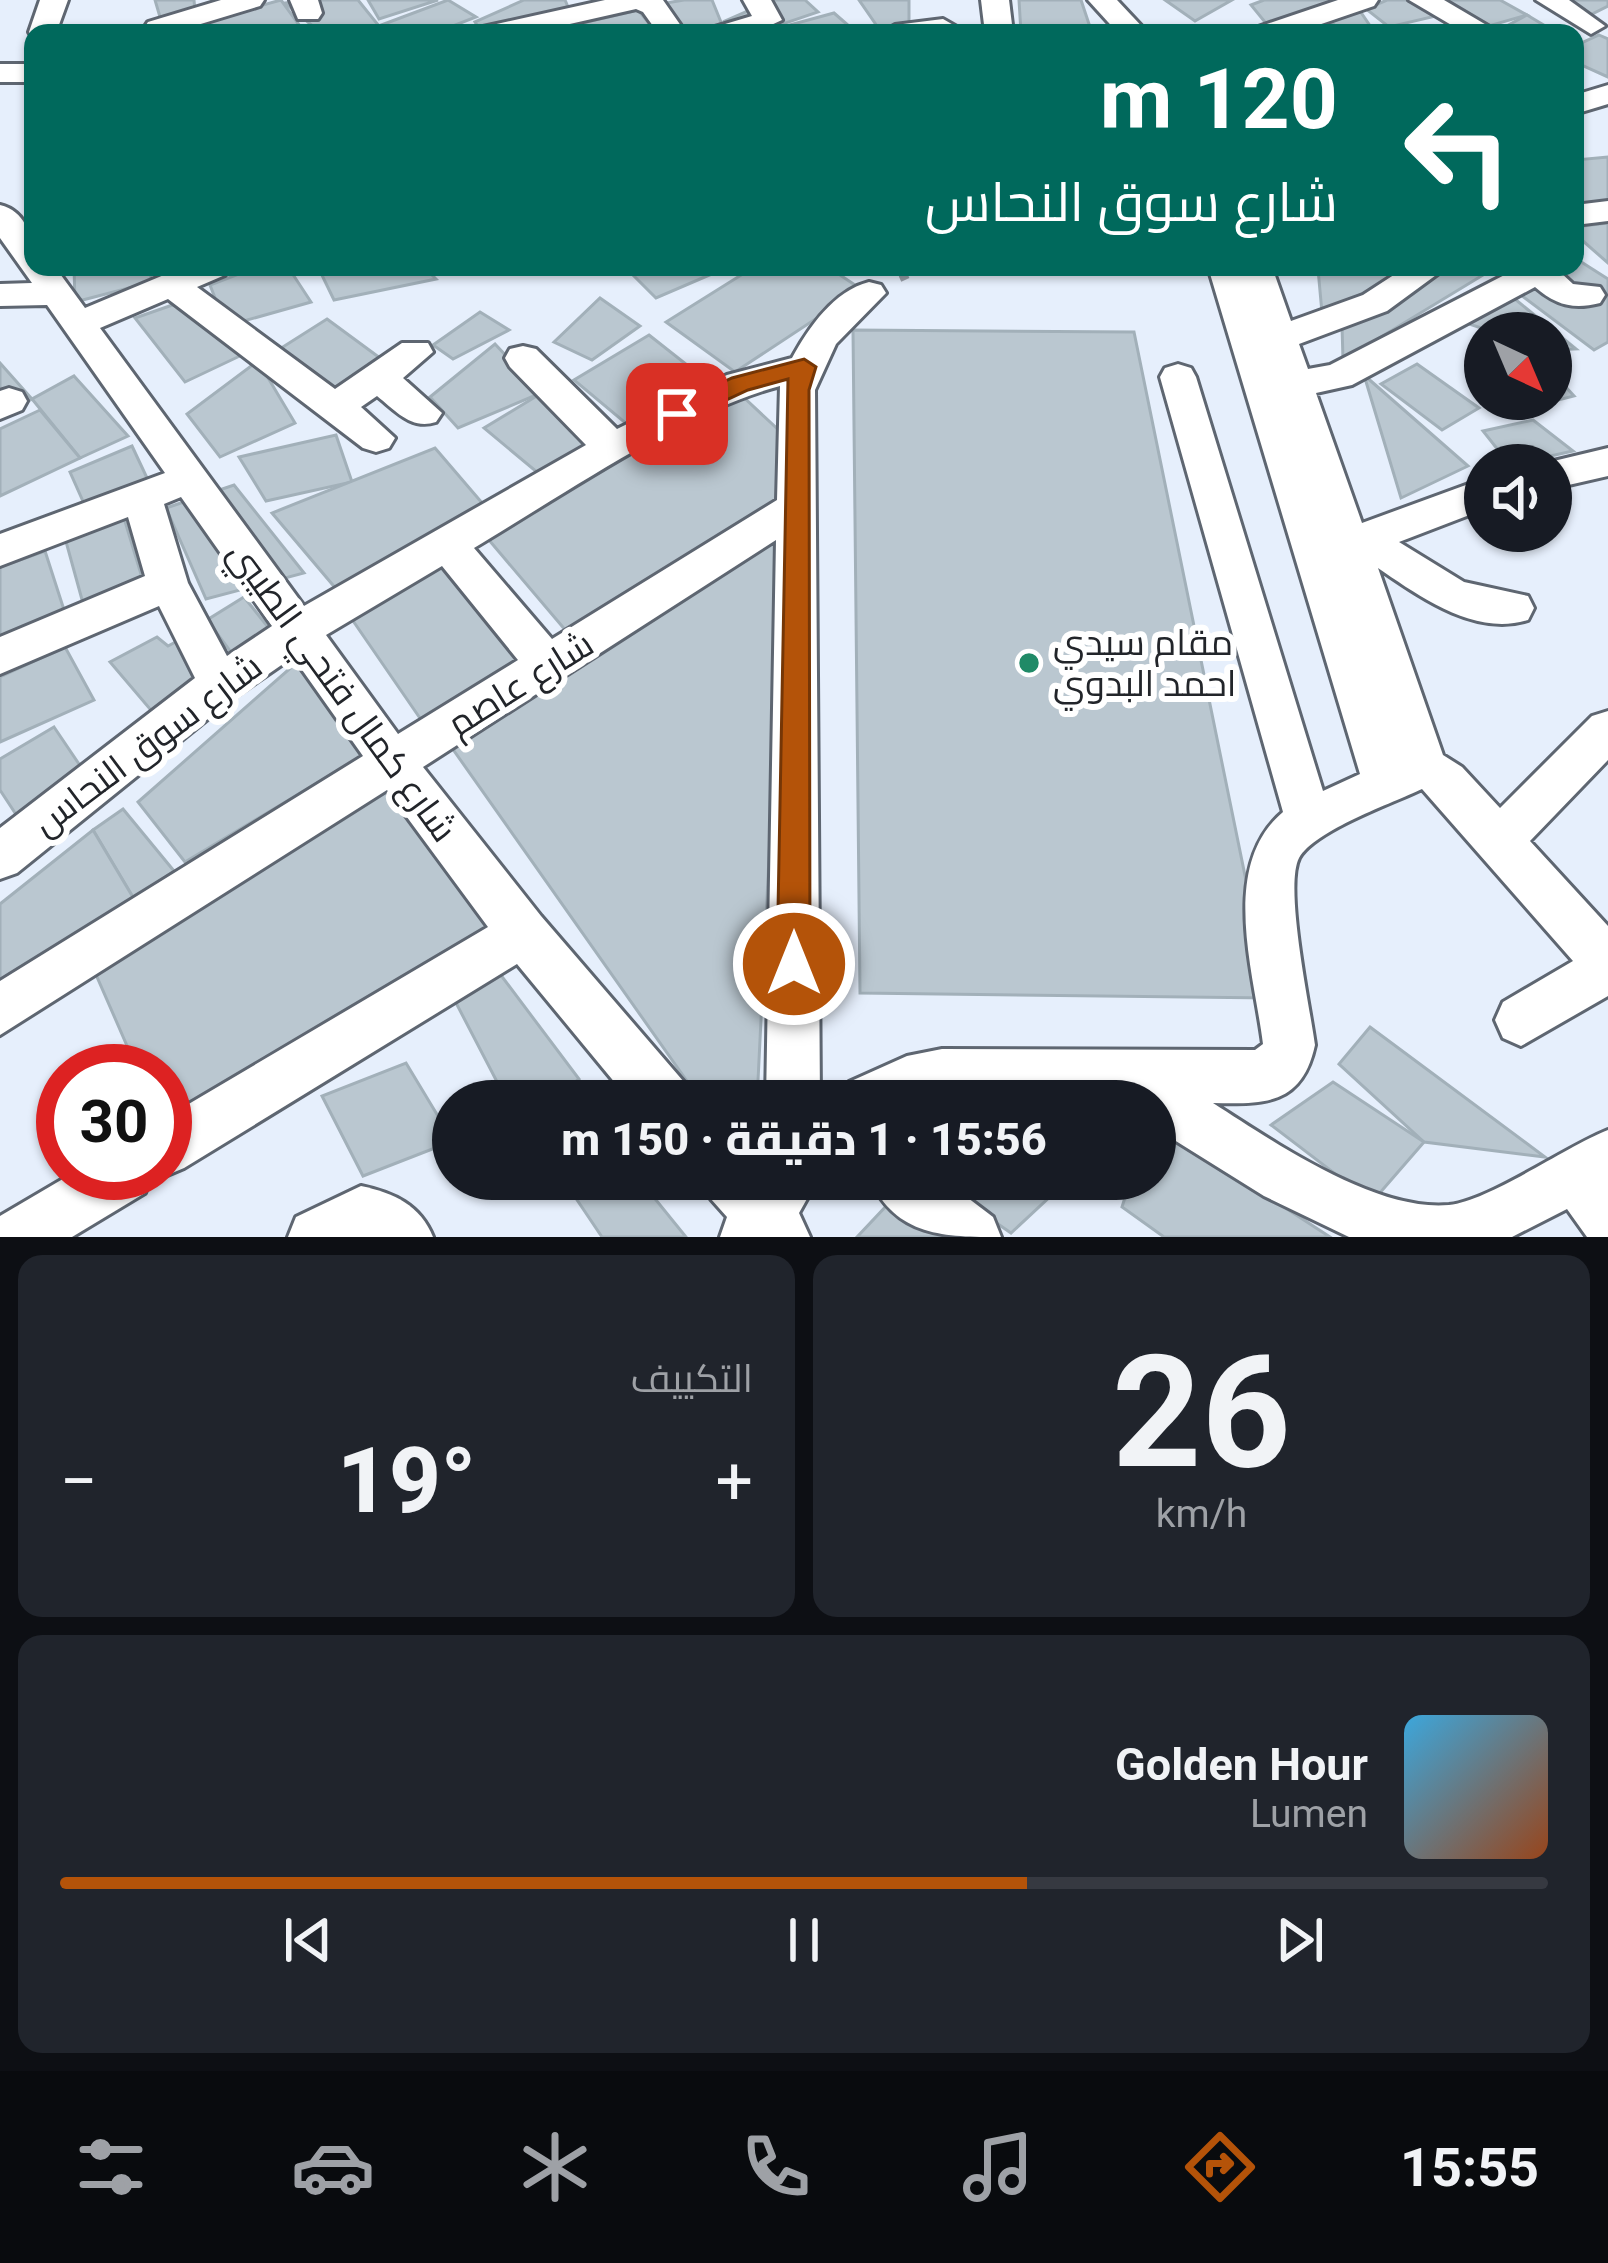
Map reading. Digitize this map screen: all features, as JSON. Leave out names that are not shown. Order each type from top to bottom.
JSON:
[{"type":"street","points":[[176,24],[250,0]]},
{"type":"street","points":[[754,24],[768,20],[769,14],[757,0]]},
{"type":"street","points":[[1318,24],[1364,0]]},
{"type":"street","points":[[1423,0],[1469,24]]},
{"type":"street","points":[[1550,0],[1591,26]]},
{"type":"street","points":[[534,24],[637,1],[653,6],[666,24]]},
{"type":"street","points":[[1153,24],[1162,20]]},
{"type":"street","name":"شارع كمال فتحي الطيبي","points":[[0,215],[24,248]]},
{"type":"street","points":[[0,295],[46,279],[132,276]]},
{"type":"street","points":[[191,276],[257,329],[334,407],[376,438]]},
{"type":"street","points":[[1229,276],[1342,547],[1454,597],[1513,608]]},
{"type":"street","points":[[1258,276],[1295,384],[1406,776]]},
{"type":"street","points":[[1279,338],[1375,303],[1416,276]]},
{"type":"street","points":[[1295,384],[1339,376],[1530,276]]},
{"type":"street","points":[[1549,276],[1565,295],[1588,295]]},
{"type":"street","name":"شارع كمال فتحي الطيبي","points":[[46,279],[393,763],[523,933],[647,1080]]},
{"type":"street","points":[[794,1080],[797,390],[804,367],[830,326],[869,293]]},
{"type":"street","points":[[334,407],[415,352]]},
{"type":"street","points":[[523,358],[612,448]]},
{"type":"street","name":"شارع سوق النحاس","points":[[0,857],[220,684],[445,541],[612,448],[740,384],[804,367]]},
{"type":"street","points":[[378,377],[423,413]]},
{"type":"street","points":[[1178,377],[1309,820]]},
{"type":"street","points":[[1572,470],[1608,462]]},
{"type":"street","points":[[0,550],[189,479]]},
{"type":"street","points":[[142,497],[168,584],[220,684]]},
{"type":"street","points":[[1342,547],[1464,501]]},
{"type":"street","name":"شارع عاصم","points":[[0,1010],[796,508]]},
{"type":"street","points":[[445,541],[548,665]]},
{"type":"street","points":[[0,656],[168,584]]},
{"type":"street","points":[[1498,842],[1608,730]]},
{"type":"street","points":[[920,1080],[942,1075],[1265,1077],[1286,1058],[1289,1030],[1270,873],[1283,842],[1309,820],[1406,776],[1446,782],[1608,965],[1521,1020]]},
{"type":"street","points":[[192,1133],[523,933]]},
{"type":"street","points":[[1129,1079],[1330,1210],[1415,1236],[1452,1233],[1591,1165],[1608,1219]]},
{"type":"street","points":[[19,1237],[80,1200]]},
{"type":"street","points":[[925,1200],[973,1237]]},
{"type":"street","points":[[316,1237],[361,1214],[380,1218],[405,1237]]},
{"type":"building","points":[[155,0],[194,0],[195,11],[160,17]]},
{"type":"building","points":[[281,0],[298,24],[195,24]]},
{"type":"building","points":[[358,0],[377,24],[310,24],[285,3]]},
{"type":"building","points":[[368,0],[438,0],[379,19]]},
{"type":"building","points":[[448,0],[476,17],[458,24],[384,24]]},
{"type":"building","points":[[524,0],[565,0],[568,7],[506,24],[475,22]]},
{"type":"building","points":[[712,0],[722,24],[680,24],[666,3]]},
{"type":"building","points":[[773,0],[805,0],[818,12],[783,24],[725,21]]},
{"type":"building","points":[[859,0],[909,0],[909,24],[876,24]]},
{"type":"building","points":[[1019,0],[1081,0],[1089,24],[1020,24]]},
{"type":"building","points":[[1165,0],[1232,0],[1195,21]]},
{"type":"building","points":[[1264,0],[1337,2],[1277,24],[1267,24],[1251,5]]},
{"type":"building","points":[[1387,0],[1407,0],[1436,16],[1385,24],[1366,9]]},
{"type":"building","points":[[1442,0],[1500,0],[1527,15],[1485,24]]},
{"type":"building","points":[[1561,0],[1608,0],[1608,6],[1588,16]]},
{"type":"building","points":[[638,10],[650,24],[578,24]]},
{"type":"building","points":[[1360,11],[1369,24],[1333,24],[1330,20]]},
{"type":"building","points":[[834,13],[847,24],[793,24]]},
{"type":"building","points":[[1527,15],[1542,24],[1510,24]]},
{"type":"building","points":[[1599,35],[1608,39],[1608,77],[1584,66],[1584,42]]},
{"type":"building","points":[[1608,157],[1608,208],[1584,206],[1584,159]]},
{"type":"building","points":[[1608,223],[1608,263],[1584,242],[1584,226]]},
{"type":"building","points":[[1584,264],[1608,279],[1608,342],[1594,350],[1572,334],[1572,312],[1543,312],[1522,296],[1546,276],[1584,276]]},
{"type":"building","points":[[74,276],[151,276],[152,282],[75,302]]},
{"type":"building","points":[[234,276],[294,276],[311,302],[226,326],[210,285]]},
{"type":"building","points":[[322,276],[436,279],[334,300]]},
{"type":"building","points":[[634,276],[707,276],[656,298]]},
{"type":"building","points":[[740,276],[842,276],[861,289],[735,372],[666,322]]},
{"type":"building","points":[[1319,276],[1399,276],[1322,313]]},
{"type":"building","points":[[1425,276],[1481,276],[1343,360],[1342,325]]},
{"type":"building","points":[[1510,295],[1531,312],[1480,312]]},
{"type":"building","points":[[600,298],[640,326],[592,360],[554,342]]},
{"type":"building","points":[[181,302],[244,354],[185,382],[135,318]]},
{"type":"building","points":[[480,312],[509,330],[453,359],[433,345]]},
{"type":"building","points":[[327,319],[380,358],[334,390],[267,357]]},
{"type":"building","name":"مقام سيدي احمد البدوي","points":[[853,330],[1134,332],[1270,998],[860,993]]},
{"type":"building","points":[[649,335],[710,383],[635,431],[574,380]]},
{"type":"building","points":[[495,344],[541,393],[458,428],[430,397]]},
{"type":"building","points":[[258,361],[295,423],[220,457],[187,414]]},
{"type":"building","points":[[0,363],[32,399],[0,416]]},
{"type":"building","points":[[1417,364],[1464,397],[1464,417],[1442,430],[1381,384]]},
{"type":"building","points":[[1364,375],[1464,462],[1464,468],[1401,498]]},
{"type":"building","points":[[74,376],[128,436],[80,458],[32,399]]},
{"type":"building","points":[[558,383],[619,439],[544,478],[484,428]]},
{"type":"building","points":[[738,392],[785,436],[788,499],[567,632],[483,533]]},
{"type":"building","points":[[40,410],[80,458],[0,496],[0,429]]},
{"type":"building","points":[[1533,420],[1564,444],[1493,444],[1483,431]]},
{"type":"building","points":[[336,435],[352,482],[266,501],[239,457]]},
{"type":"building","points":[[132,446],[148,480],[86,508],[70,472]]},
{"type":"building","points":[[435,448],[489,511],[343,597],[272,513]]},
{"type":"building","points":[[234,485],[304,573],[206,599],[166,508]]},
{"type":"building","points":[[124,518],[144,584],[84,607],[65,538]]},
{"type":"building","points":[[785,533],[758,1080],[686,1080],[452,748]]},
{"type":"building","points":[[461,540],[553,641],[424,724],[349,615]]},
{"type":"building","points":[[45,551],[65,613],[0,641],[0,567]]},
{"type":"building","points":[[244,597],[276,637],[236,659],[207,620]]},
{"type":"building","points":[[206,626],[229,665],[161,722],[110,662],[157,637],[168,646]]},
{"type":"building","points":[[65,647],[94,700],[0,742],[0,677]]},
{"type":"building","points":[[311,650],[384,743],[185,862],[138,802]]},
{"type":"building","points":[[54,727],[81,767],[25,828],[0,790],[0,759]]},
{"type":"building","points":[[412,766],[513,920],[192,1116],[192,1044],[126,1044],[94,970]]},
{"type":"building","points":[[123,809],[174,871],[134,899],[93,830]]},
{"type":"building","points":[[93,830],[134,899],[0,983],[0,904]]},
{"type":"building","points":[[494,966],[579,1079],[496,1080],[454,999]]},
{"type":"building","points":[[1370,1027],[1545,1157],[1424,1142],[1339,1064]]},
{"type":"building","points":[[406,1063],[432,1106],[432,1149],[363,1176],[322,1096]]},
{"type":"building","points":[[1333,1082],[1424,1142],[1372,1202],[1271,1125]]},
{"type":"building","points":[[1176,1137],[1330,1237],[1164,1237],[1122,1207],[1124,1200],[1176,1200]]},
{"type":"building","points":[[577,1200],[656,1200],[686,1237],[602,1237]]},
{"type":"building","points":[[963,1200],[1046,1200],[1011,1233]]},
{"type":"building","points":[[890,1202],[945,1237],[857,1237]]},
{"type":"place","name":"مقام سيدي احمد البدوي","points":[[1029,663]]},
{"type":"route","points":[[677,414],[740,384],[804,367],[797,390],[794,964]]}]
